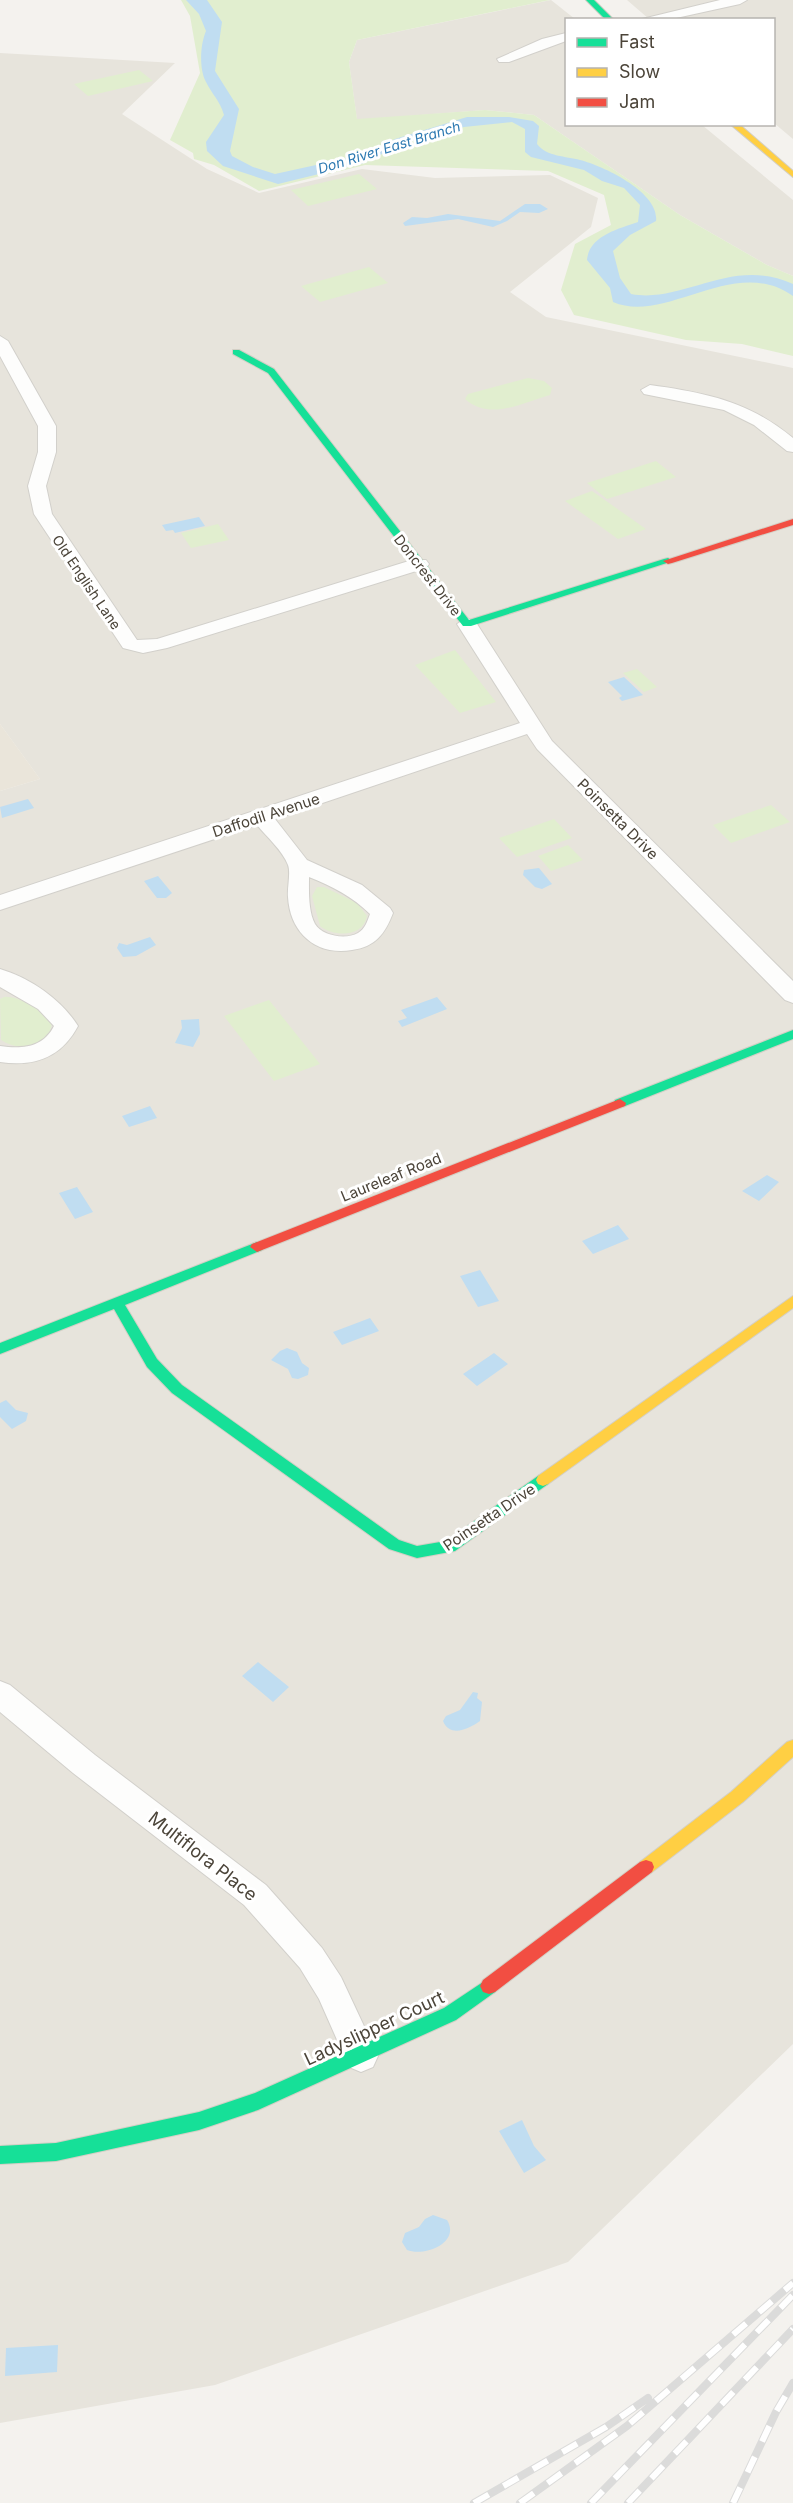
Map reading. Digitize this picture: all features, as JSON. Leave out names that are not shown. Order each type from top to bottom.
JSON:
[{"type":"street","points":[[590,0],[609,18]]},
{"type":"street","points":[[654,18],[740,0]]},
{"type":"street","points":[[504,59],[565,38]]},
{"type":"street","points":[[737,126],[786,162],[793,175]]},
{"type":"street","name":"Old English Lane","points":[[0,341],[46,426],[46,452],[37,486],[43,514],[130,644],[143,647],[160,644],[419,564]]},
{"type":"street","name":"Doncrest Drive","points":[[236,352],[271,371],[467,624],[793,522]]},
{"type":"street","points":[[650,390],[681,394],[742,411],[756,418],[793,447]]},
{"type":"street","name":"Poinsetta Drive","points":[[467,624],[550,751],[793,995]]},
{"type":"street","name":"Daffodil Avenue","points":[[0,903],[532,726]]},
{"type":"street","points":[[262,816],[299,865]]},
{"type":"street","points":[[0,977],[51,1008],[61,1016],[66,1026],[57,1043],[43,1052],[24,1056],[0,1054]]},
{"type":"street","name":"Laureleaf Road","points":[[0,1349],[793,1034]]},
{"type":"street","name":"Poinsetta Drive","points":[[117,1303],[152,1363],[177,1389],[219,1417],[398,1549],[424,1553],[450,1547],[793,1302]]},
{"type":"street","name":"Multiflora Place","points":[[0,1694],[84,1764],[255,1895],[311,1958],[330,1989],[361,2056]]},
{"type":"street","name":"Ladyslipper Court","points":[[0,2155],[56,2152],[200,2121],[258,2101],[361,2056],[459,2007],[565,1930],[736,1797],[793,1747]]},
{"type":"shaded area","points":[[551,0],[574,18],[565,18],[565,126],[703,126],[793,200],[793,276],[767,265],[680,215],[534,115],[485,110],[357,120],[349,62],[357,40]]},
{"type":"shaded area","points":[[627,0],[793,0],[793,139],[775,124],[775,18],[648,18]]},
{"type":"shaded area","points":[[0,53],[175,63],[122,114],[207,169],[259,193],[362,169],[435,178],[550,175],[598,198],[591,227],[510,292],[546,317],[793,368],[793,2044],[568,2262],[215,2385],[0,2423],[0,791],[40,779],[0,724]]},
{"type":"shaded area","points":[[0,724],[40,779],[0,791]]},
{"type":"green space","points":[[181,0],[550,0],[357,40],[349,62],[357,119],[485,110],[534,115],[680,215],[767,265],[793,276],[793,356],[742,344],[686,340],[574,315],[561,290],[575,244],[611,225],[604,195],[548,171],[365,165],[259,191],[214,165],[194,159],[193,153],[170,140],[200,73],[190,16]]},
{"type":"green space","points":[[139,70],[153,81],[88,96],[74,84]]},
{"type":"green space","points":[[359,174],[377,189],[308,206],[291,190]]},
{"type":"green space","points":[[369,267],[388,283],[320,302],[301,286]]},
{"type":"green space","points":[[528,378],[544,381],[552,388],[550,395],[517,406],[495,410],[485,409],[465,399],[468,394]]},
{"type":"green space","points":[[656,461],[676,477],[607,499],[587,483]]},
{"type":"green space","points":[[592,491],[646,529],[618,539],[565,501]]},
{"type":"green space","points":[[218,524],[229,540],[191,548],[181,533]]},
{"type":"green space","points":[[455,650],[496,702],[460,713],[415,665]]},
{"type":"green space","points":[[637,669],[657,687],[644,692],[623,673]]},
{"type":"green space","points":[[771,805],[790,822],[731,843],[713,825]]},
{"type":"green space","points":[[554,819],[572,838],[517,857],[499,838]]},
{"type":"green space","points":[[568,845],[583,860],[551,871],[538,856]]},
{"type":"green space","points":[[317,887],[324,887],[357,903],[367,916],[360,928],[354,932],[340,933],[320,926],[312,896]]},
{"type":"green space","points":[[4,997],[24,1002],[44,1014],[52,1024],[49,1034],[38,1042],[26,1046],[13,1046],[1,1040],[0,999]]},
{"type":"green space","points":[[269,1000],[320,1064],[274,1081],[224,1016]]},
{"type":"water","name":"Don River East Branch","points":[[186,0],[207,0],[222,22],[215,71],[239,109],[230,151],[232,156],[253,167],[275,174],[366,154],[395,139],[467,117],[509,117],[533,121],[539,126],[537,144],[541,148],[551,154],[603,168],[629,182],[649,200],[655,211],[656,221],[630,235],[613,251],[620,278],[631,294],[670,293],[728,277],[749,275],[770,277],[793,284],[793,296],[770,285],[747,282],[655,305],[634,307],[613,302],[610,288],[587,260],[589,252],[599,239],[638,222],[640,205],[624,188],[602,181],[584,170],[531,157],[525,152],[525,129],[512,122],[464,127],[402,144],[364,163],[278,184],[223,166],[207,151],[206,142],[224,115],[202,71],[202,50],[206,31],[199,14]]},
{"type":"water","points":[[525,204],[540,204],[548,209],[539,213],[520,212],[493,227],[458,219],[405,226],[403,223],[412,217],[427,218],[448,214],[500,221]]},
{"type":"water","points":[[199,517],[205,526],[175,533],[173,530],[166,531],[162,525]]},
{"type":"water","points":[[624,677],[643,695],[622,701],[619,698],[622,696],[608,682]]},
{"type":"water","points":[[28,799],[34,808],[2,818],[0,807]]},
{"type":"water","points":[[539,868],[552,884],[542,889],[535,887],[523,875],[524,870]]},
{"type":"water","points":[[158,876],[172,893],[166,898],[157,898],[144,881]]},
{"type":"water","points":[[150,937],[156,945],[136,956],[123,957],[117,948],[119,943],[127,945]]},
{"type":"water","points":[[437,997],[447,1009],[402,1027],[398,1021],[407,1018],[401,1010]]},
{"type":"water","points":[[199,1019],[200,1034],[193,1047],[175,1043],[182,1028],[181,1020]]},
{"type":"water","points":[[150,1106],[157,1118],[129,1127],[122,1116]]},
{"type":"water","points":[[767,1175],[779,1182],[759,1201],[742,1191]]},
{"type":"water","points":[[77,1187],[93,1212],[75,1219],[59,1193]]},
{"type":"water","points":[[618,1225],[629,1239],[593,1254],[582,1241]]},
{"type":"water","points":[[480,1270],[499,1301],[478,1307],[460,1276]]},
{"type":"water","points":[[370,1318],[379,1331],[342,1345],[333,1332]]},
{"type":"water","points":[[287,1348],[297,1352],[302,1363],[309,1368],[308,1375],[298,1379],[292,1378],[288,1369],[271,1360]]},
{"type":"water","points":[[494,1353],[508,1364],[477,1386],[463,1374]]},
{"type":"water","points":[[6,1400],[16,1410],[28,1413],[26,1421],[12,1429],[0,1417],[0,1403]]},
{"type":"water","points":[[258,1662],[289,1687],[273,1702],[242,1676]]},
{"type":"water","points":[[473,1692],[478,1693],[477,1698],[482,1702],[480,1721],[465,1729],[455,1731],[450,1729],[443,1721],[446,1716],[460,1710]]},
{"type":"water","points":[[522,2120],[534,2146],[546,2160],[524,2173],[499,2131]]},
{"type":"water","points":[[433,2215],[447,2220],[450,2228],[445,2241],[431,2250],[414,2252],[407,2250],[402,2242],[405,2233],[419,2227],[425,2219]]},
{"type":"water","points":[[58,2345],[57,2372],[5,2376],[6,2348]]},
{"type":"railway","points":[[520,2503],[627,2426],[793,2283]]},
{"type":"railway","points":[[591,2503],[793,2295]]},
{"type":"railway","points":[[628,2503],[793,2329]]},
{"type":"railway","points":[[733,2503],[776,2412],[793,2383]]},
{"type":"railway","points":[[474,2503],[606,2427],[648,2398]]},
{"type":"traffic: fast","points":[[590,0],[609,18]]},
{"type":"traffic: fast","points":[[236,352],[271,371],[467,624],[668,561]]},
{"type":"traffic: fast","points":[[620,1103],[793,1034]]},
{"type":"traffic: fast","points":[[0,1349],[257,1247]]},
{"type":"traffic: fast","points":[[117,1303],[152,1363],[177,1389],[394,1545],[417,1552],[450,1547],[543,1480]]},
{"type":"traffic: fast","points":[[0,2155],[56,2152],[199,2121],[258,2101],[450,2014],[489,1986]]},
{"type":"traffic: slow","points":[[736,126],[793,175]]},
{"type":"traffic: slow","points":[[543,1480],[793,1301]]},
{"type":"traffic: slow","points":[[646,1867],[737,1797],[793,1747]]},
{"type":"traffic: jam","points":[[668,561],[793,522]]},
{"type":"traffic: jam","points":[[257,1247],[620,1103]]},
{"type":"traffic: jam","points":[[489,1986],[646,1867]]}]
